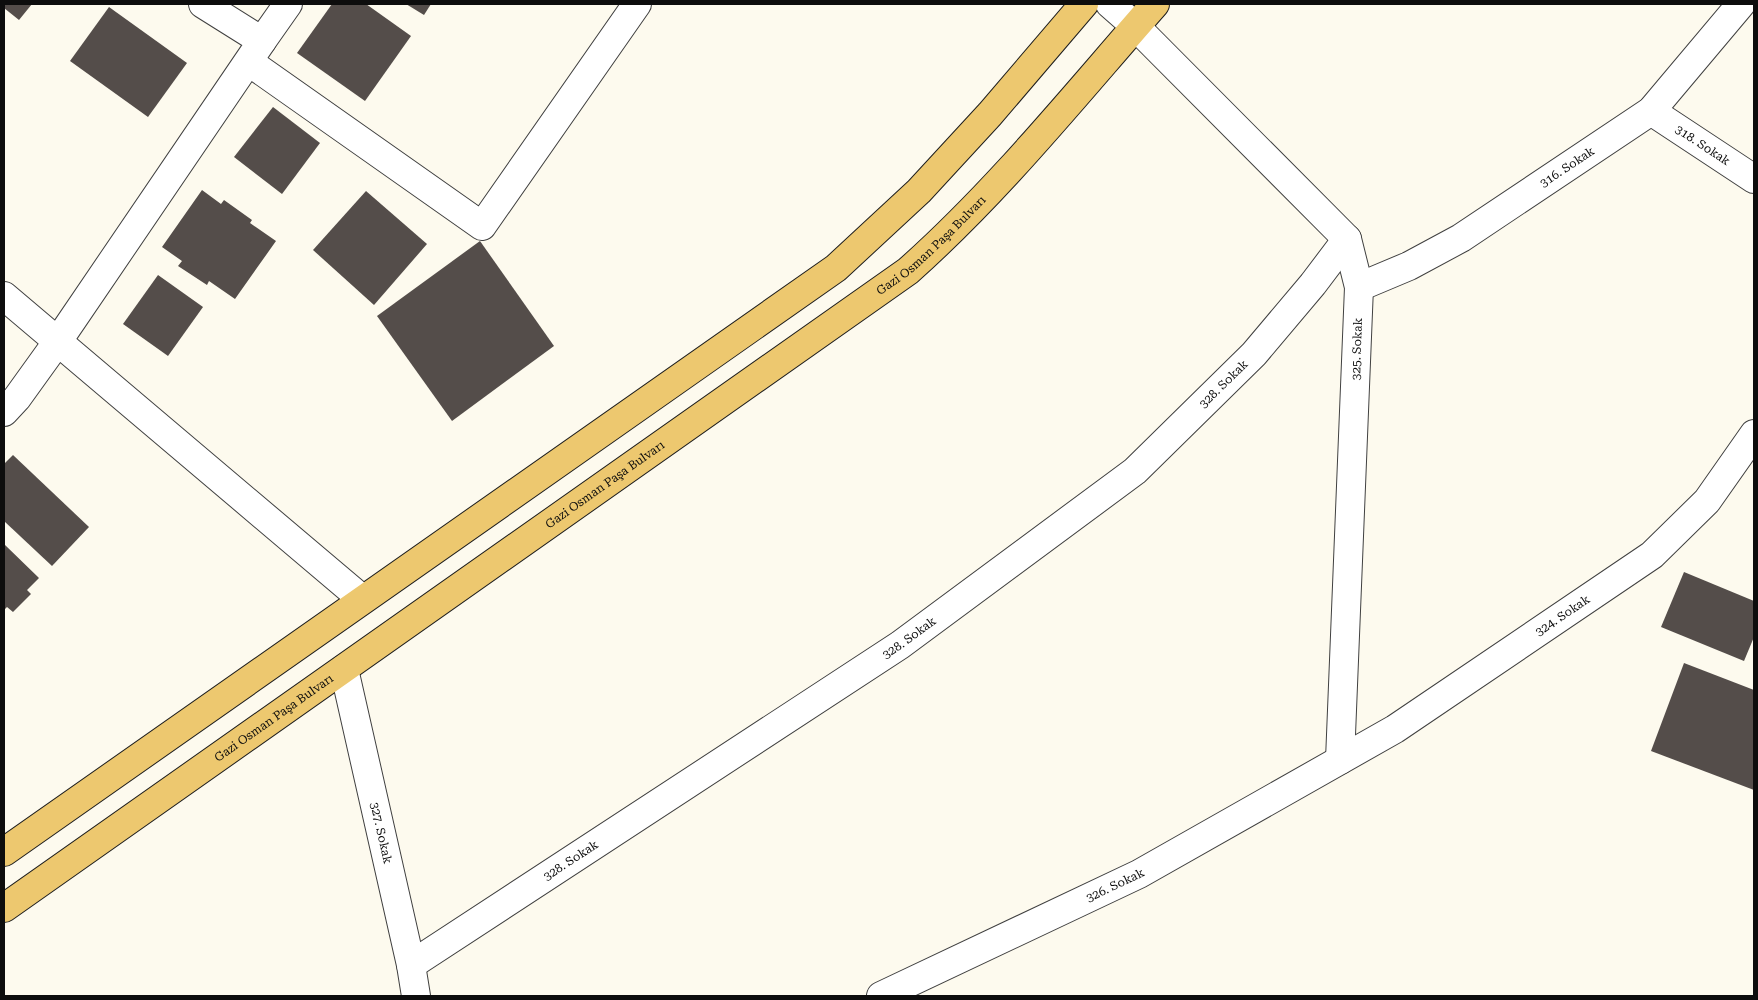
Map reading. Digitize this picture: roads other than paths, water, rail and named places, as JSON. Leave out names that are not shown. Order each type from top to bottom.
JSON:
[{"type":"main road","points":[[4,852],[836,268],[919,191],[990,114],[1084,4]]},
{"type":"main road","name":"Gazi Osman Paşa Bulvarı","points":[[4,908],[908,271],[968,215],[1155,4]]},
{"type":"street","points":[[203,4],[256,52],[482,226],[637,4]]},
{"type":"street","points":[[4,412],[58,341],[288,4]]},
{"type":"street","points":[[1110,4],[1135,26],[1347,239]]},
{"type":"street","name":"316. Sokak","points":[[1359,287],[1409,266],[1461,238],[1651,111],[1741,4]]},
{"type":"street","name":"318. Sokak","points":[[1651,111],[1754,179]]},
{"type":"street","name":"325. Sokak","points":[[1340,760],[1359,287],[1347,239]]},
{"type":"street","name":"328. Sokak","points":[[411,965],[900,644],[1135,471],[1254,354],[1313,284],[1347,239]]},
{"type":"street","points":[[4,296],[362,599]]},
{"type":"street","name":"324. Sokak","points":[[1340,760],[1395,729],[1652,555],[1707,501],[1754,434]]},
{"type":"street","name":"327. Sokak","points":[[344,669],[411,965],[416,996]]},
{"type":"street","name":"326. Sokak","points":[[881,996],[1139,874],[1340,760]]}]
